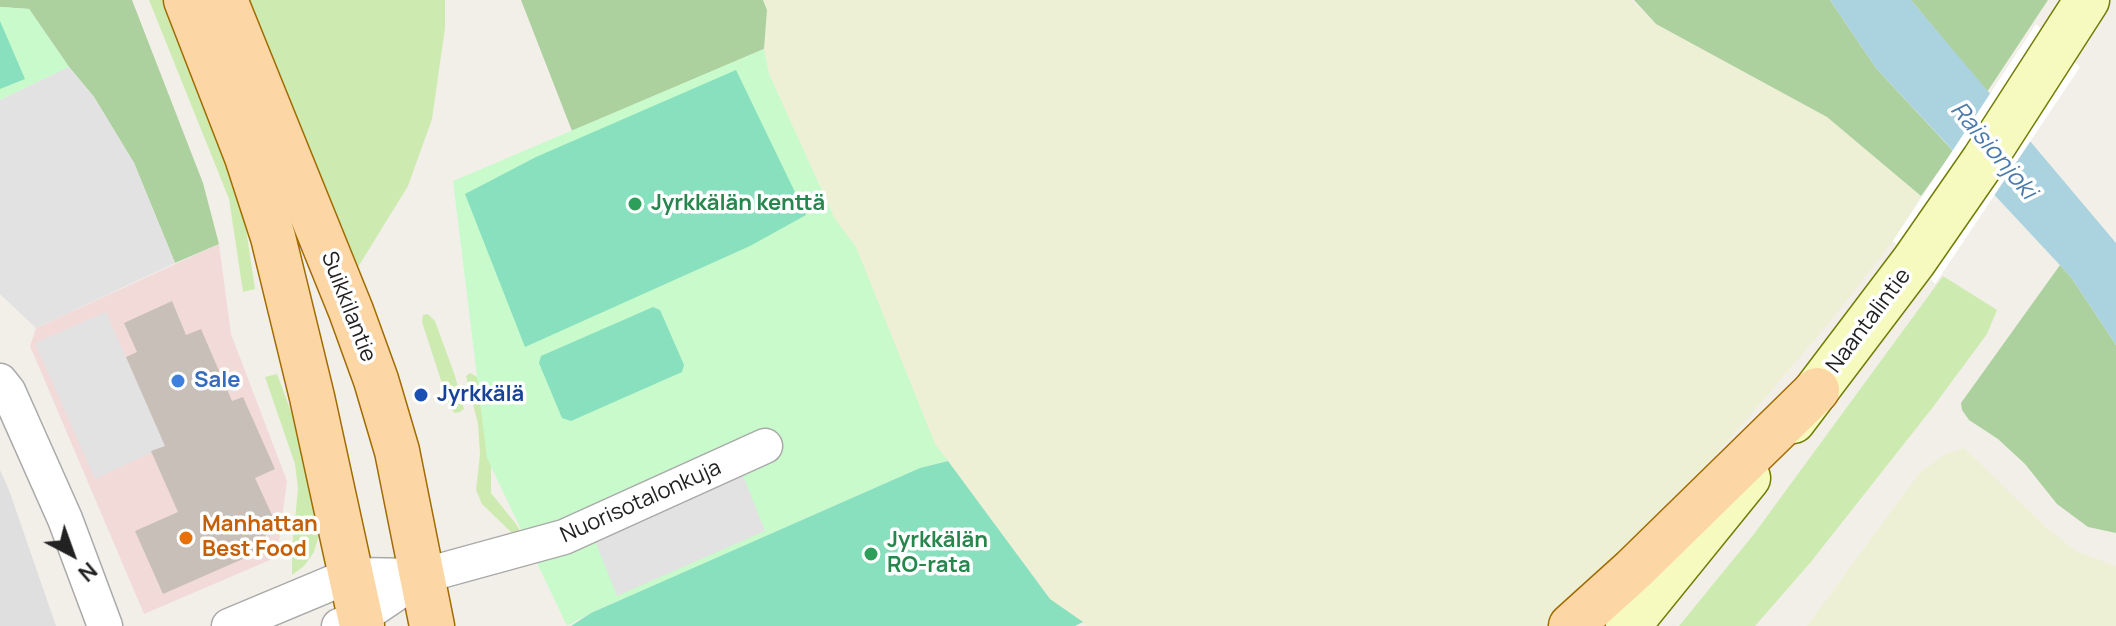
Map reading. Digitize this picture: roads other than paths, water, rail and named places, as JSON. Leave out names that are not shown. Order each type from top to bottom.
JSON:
[{"type":"main road","points":[[186,0],[247,157],[273,237],[351,575],[354,623]]},
{"type":"main road","name":"Suikkilantie","points":[[225,0],[376,380],[397,451],[432,626]]},
{"type":"main road","name":"Naantalintie","points":[[1628,626],[1817,390],[1914,261],[1984,160],[2087,0]]},
{"type":"main road","points":[[1571,626],[1633,570],[1817,390]]},
{"type":"street","points":[[0,381],[8,391],[65,519],[105,626]]},
{"type":"street","name":"Nuorisotalonkuja","points":[[422,576],[564,537],[765,446]]},
{"type":"street","points":[[229,626],[351,575],[422,576]]},
{"type":"street","points":[[354,623],[422,576]]},
{"type":"water","name":"Raisionjoki","points":[[1830,0],[1911,0],[2116,243],[2116,345],[2071,277],[1876,68]]},
{"type":"place","name":"Jyrkkälän kenttä","points":[[635,204]]},
{"type":"place","name":"Sale","points":[[178,381]]},
{"type":"place","name":"Jyrkkälä","points":[[421,395]]},
{"type":"place","name":"Manhattan Best Food","points":[[186,538]]},
{"type":"place","name":"Jyrkkälän RO-rata","points":[[871,554]]}]
